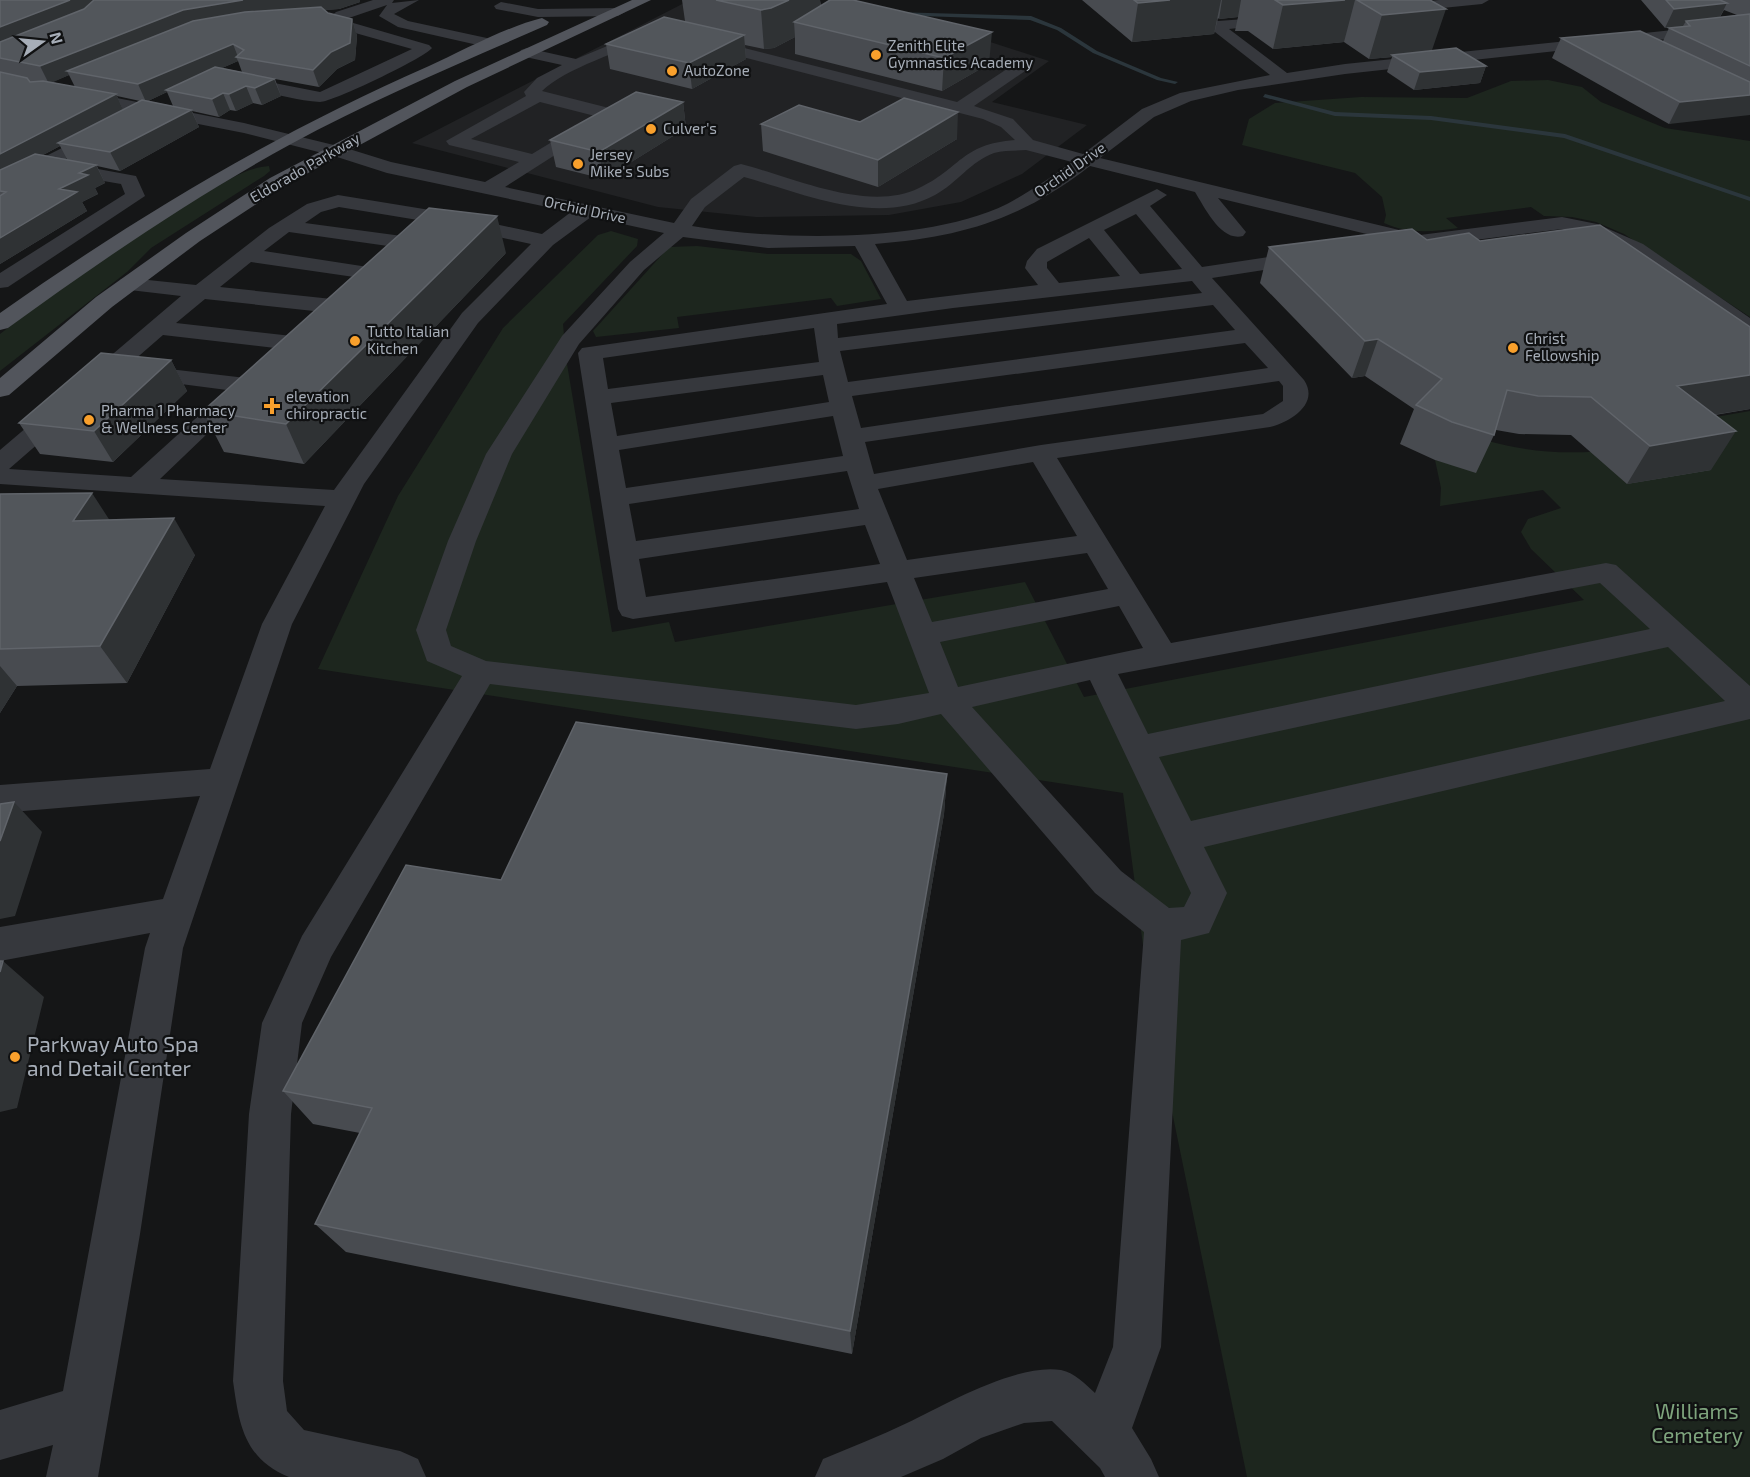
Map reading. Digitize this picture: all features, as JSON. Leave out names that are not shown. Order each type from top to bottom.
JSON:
[{"type":"main road","name":"Eldorado Parkway","points":[[0,323],[128,234],[263,152],[381,91],[591,0]]},
{"type":"main road","name":"Eldorado Parkway","points":[[0,390],[129,284],[193,237],[277,182],[333,150],[527,53],[644,0]]},
{"type":"main road","points":[[491,43],[527,53]]},
{"type":"street","points":[[320,16],[341,15],[387,0]]},
{"type":"street","points":[[412,0],[388,9],[386,16],[403,24],[491,43]]},
{"type":"street","points":[[1377,10],[1406,3],[1482,0]]},
{"type":"street","points":[[1184,2],[1210,3]]},
{"type":"street","points":[[1184,2],[1282,77]]},
{"type":"street","points":[[501,6],[538,13],[618,12]]},
{"type":"street","points":[[248,65],[220,77],[322,97],[409,58],[424,48],[339,24],[334,20],[341,15]]},
{"type":"street","points":[[1720,16],[1746,26]]},
{"type":"street","points":[[1215,26],[1296,18]]},
{"type":"street","name":"Orchid Drive","points":[[0,80],[287,139],[333,150],[387,167],[679,230],[768,242],[862,240],[915,235],[984,219],[1013,208],[1087,159],[1148,113],[1186,97],[1282,77],[1746,26]]},
{"type":"street","points":[[488,189],[604,118],[603,112],[538,96],[532,92],[536,86],[578,64],[654,31],[664,34]]},
{"type":"street","points":[[686,38],[771,58],[1008,121],[1021,132],[1027,144]]},
{"type":"street","points":[[1625,39],[1656,54]]},
{"type":"street","points":[[771,58],[790,47]]},
{"type":"street","points":[[527,53],[578,64]]},
{"type":"street","points":[[960,108],[1022,66]]},
{"type":"street","points":[[19,104],[78,79]]},
{"type":"street","points":[[0,186],[121,123],[179,96]]},
{"type":"street","points":[[534,160],[456,141],[538,96]]},
{"type":"street","points":[[94,121],[121,123]]},
{"type":"street","points":[[1420,240],[1027,144],[987,150],[923,194],[887,202],[847,198],[741,170],[698,203],[679,230],[637,266],[580,347],[499,454],[462,541],[431,630],[438,653],[481,672],[856,717],[948,700],[1099,667],[1606,573],[1750,706]]},
{"type":"street","name":"Orchid Drive","points":[[236,148],[310,164],[387,167]]},
{"type":"street","points":[[0,282],[135,196],[129,180],[42,164]]},
{"type":"street","points":[[1053,290],[1036,268],[1037,261],[1056,246],[1139,204],[1192,184]]},
{"type":"street","points":[[1192,184],[1236,232]]},
{"type":"street","points":[[0,463],[202,291],[286,226],[314,208],[338,201],[430,216],[546,242]]},
{"type":"street","points":[[857,461],[1041,453],[1270,420],[1295,404],[1295,385],[1139,204]]},
{"type":"street","points":[[72,1477],[164,948],[277,624],[342,499],[470,318],[546,242],[587,210]]},
{"type":"street","points":[[138,485],[430,216]]},
{"type":"street","points":[[1361,249],[1562,223],[1597,230],[1636,248],[1750,328]]},
{"type":"street","points":[[286,226],[402,242]]},
{"type":"street","points":[[1092,229],[1135,280]]},
{"type":"street","points":[[862,240],[900,308]]},
{"type":"street","points":[[580,347],[1197,274],[1326,254]]},
{"type":"street","points":[[247,255],[368,273]]},
{"type":"street","points":[[129,284],[332,306]]},
{"type":"street","points":[[606,445],[835,378],[1218,298]]},
{"type":"street","points":[[825,319],[835,378],[874,514],[948,700],[1108,882],[1163,925],[1196,922],[1209,893],[1099,667]]},
{"type":"street","points":[[158,328],[292,343]]},
{"type":"street","points":[[597,398],[835,378],[1251,335]]},
{"type":"street","points":[[580,347],[597,398],[633,609],[1095,543]]},
{"type":"street","points":[[110,369],[259,373]]},
{"type":"street","points":[[615,498],[857,461],[1284,373]]},
{"type":"street","points":[[1041,453],[1163,656]]},
{"type":"street","points":[[0,476],[342,499]]},
{"type":"street","points":[[624,552],[874,514]]},
{"type":"street","points":[[921,635],[1126,595]]},
{"type":"street","points":[[1138,749],[1673,635]]},
{"type":"street","points":[[400,1477],[291,1452],[264,1423],[258,1381],[270,1113],[282,1023],[316,948],[481,672]]},
{"type":"street","points":[[1181,838],[1750,706]]},
{"type":"street","points":[[0,799],[222,781]]},
{"type":"street","points":[[0,944],[177,912]]},
{"type":"street","points":[[1104,1434],[1137,1347],[1163,925]]},
{"type":"street","points":[[841,1477],[925,1441],[969,1417],[1024,1398],[1062,1395],[1118,1450],[1133,1477]]},
{"type":"street","points":[[0,1435],[85,1410]]},
{"type":"shaded area","points":[[690,0],[978,38],[1049,61],[992,102],[1087,125],[1022,174],[961,202],[889,215],[756,217],[658,207],[412,143]]},
{"type":"green space","points":[[1548,80],[1582,87],[1601,102],[1665,128],[1750,141],[1750,317],[1624,234],[1596,222],[1572,217],[1544,216],[1531,207],[1446,218],[1458,228],[1430,231],[1402,229],[1384,223],[1386,215],[1382,197],[1355,173],[1242,145],[1249,119],[1275,103],[1361,97],[1467,98],[1511,81]]},
{"type":"green space","points":[[269,166],[270,171],[264,176],[151,248],[127,272],[0,371],[0,334],[24,315],[99,261],[177,210],[235,176]]},
{"type":"green space","name":"Williams Cemetery","points":[[611,231],[638,239],[637,246],[563,324],[566,358],[612,632],[669,622],[675,642],[1025,582],[1084,697],[1584,600],[1531,549],[1521,532],[1528,519],[1561,508],[1543,490],[1440,506],[1441,488],[1435,460],[1476,471],[1488,441],[1554,452],[1620,450],[1627,484],[1710,469],[1629,432],[1750,411],[1750,1477],[1247,1477],[1152,1014],[1123,793],[318,669],[398,496],[503,328],[598,235]]},
{"type":"green space","points":[[697,246],[768,254],[851,254],[861,261],[881,299],[837,306],[831,298],[677,317],[679,328],[596,337],[593,331],[669,247]]},
{"type":"building","points":[[0,0],[70,0],[0,27]]},
{"type":"building","points":[[94,0],[243,0],[183,10],[40,66],[0,58],[0,42],[84,9]]},
{"type":"building","points":[[716,0],[789,0],[761,10]]},
{"type":"building","points":[[830,0],[853,0],[992,32],[944,58],[794,22]]},
{"type":"building","points":[[1134,0],[1170,0],[1138,3]]},
{"type":"building","points":[[1275,0],[1345,0],[1283,5]]},
{"type":"building","points":[[1357,0],[1430,0],[1446,9],[1382,15]]},
{"type":"building","points":[[1666,0],[1720,0],[1727,3],[1674,9]]},
{"type":"building","points":[[321,7],[328,13],[352,19],[350,43],[331,52],[313,70],[236,57],[244,50],[233,44],[138,84],[67,71],[193,21],[245,12]]},
{"type":"building","points":[[1750,14],[1750,66],[1669,28],[1690,26],[1686,21]]},
{"type":"building","points":[[664,17],[744,35],[689,63],[606,44]]},
{"type":"building","points":[[1640,31],[1750,82],[1750,95],[1680,102],[1561,38]]},
{"type":"building","points":[[1456,48],[1486,66],[1420,72],[1392,55]]},
{"type":"building","points":[[215,67],[274,79],[255,88],[246,86],[212,99],[166,90]]},
{"type":"building","points":[[0,72],[27,78],[30,82],[43,81],[116,94],[0,154]]},
{"type":"building","points":[[636,92],[683,102],[599,152],[550,140]]},
{"type":"building","points":[[904,98],[958,112],[878,160],[761,124],[799,105],[860,122]]},
{"type":"building","points":[[142,100],[191,110],[110,152],[58,143]]},
{"type":"building","points":[[35,154],[96,165],[79,173],[88,175],[59,189],[77,192],[0,238],[0,196],[6,192],[0,191],[0,170]]},
{"type":"building","points":[[429,208],[497,216],[286,424],[203,411]]},
{"type":"building","name":"Christ Fellowship","points":[[1600,225],[1750,327],[1750,375],[1677,386],[1736,431],[1650,446],[1591,397],[1538,396],[1507,390],[1494,435],[1452,422],[1416,405],[1442,379],[1378,339],[1365,341],[1269,247],[1412,229],[1427,240],[1469,233],[1480,241]]},
{"type":"building","points":[[101,353],[171,360],[94,431],[19,423]]},
{"type":"building","points":[[92,493],[73,521],[174,518],[100,646],[0,649],[0,494]]},
{"type":"building","points":[[576,722],[947,774],[850,1331],[315,1224],[372,1108],[283,1091],[406,865],[501,880]]},
{"type":"building","points":[[14,802],[0,841],[0,804]]},
{"type":"waterway","points":[[895,13],[1031,18],[1059,29],[1095,52],[1159,79],[1175,82]]},
{"type":"waterway","points":[[1265,96],[1335,114],[1431,118],[1565,136],[1750,199]]},
{"type":"place","name":"Zenith Elite Gymnastics Academy","points":[[876,55]]},
{"type":"place","name":"AutoZone","points":[[672,71]]},
{"type":"place","name":"Culver's","points":[[651,129]]},
{"type":"place","name":"Jersey Mike's Subs","points":[[578,164]]},
{"type":"place","name":"Tutto Italian Kitchen","points":[[355,341]]},
{"type":"place","name":"Christ Fellowship","points":[[1513,348]]},
{"type":"place","name":"elevation chiropractic","points":[[272,406]]},
{"type":"place","name":"Pharma 1 Pharmacy & Wellness Center","points":[[89,420]]},
{"type":"place","name":"Parkway Auto Spa and Detail Center","points":[[15,1057]]}]
